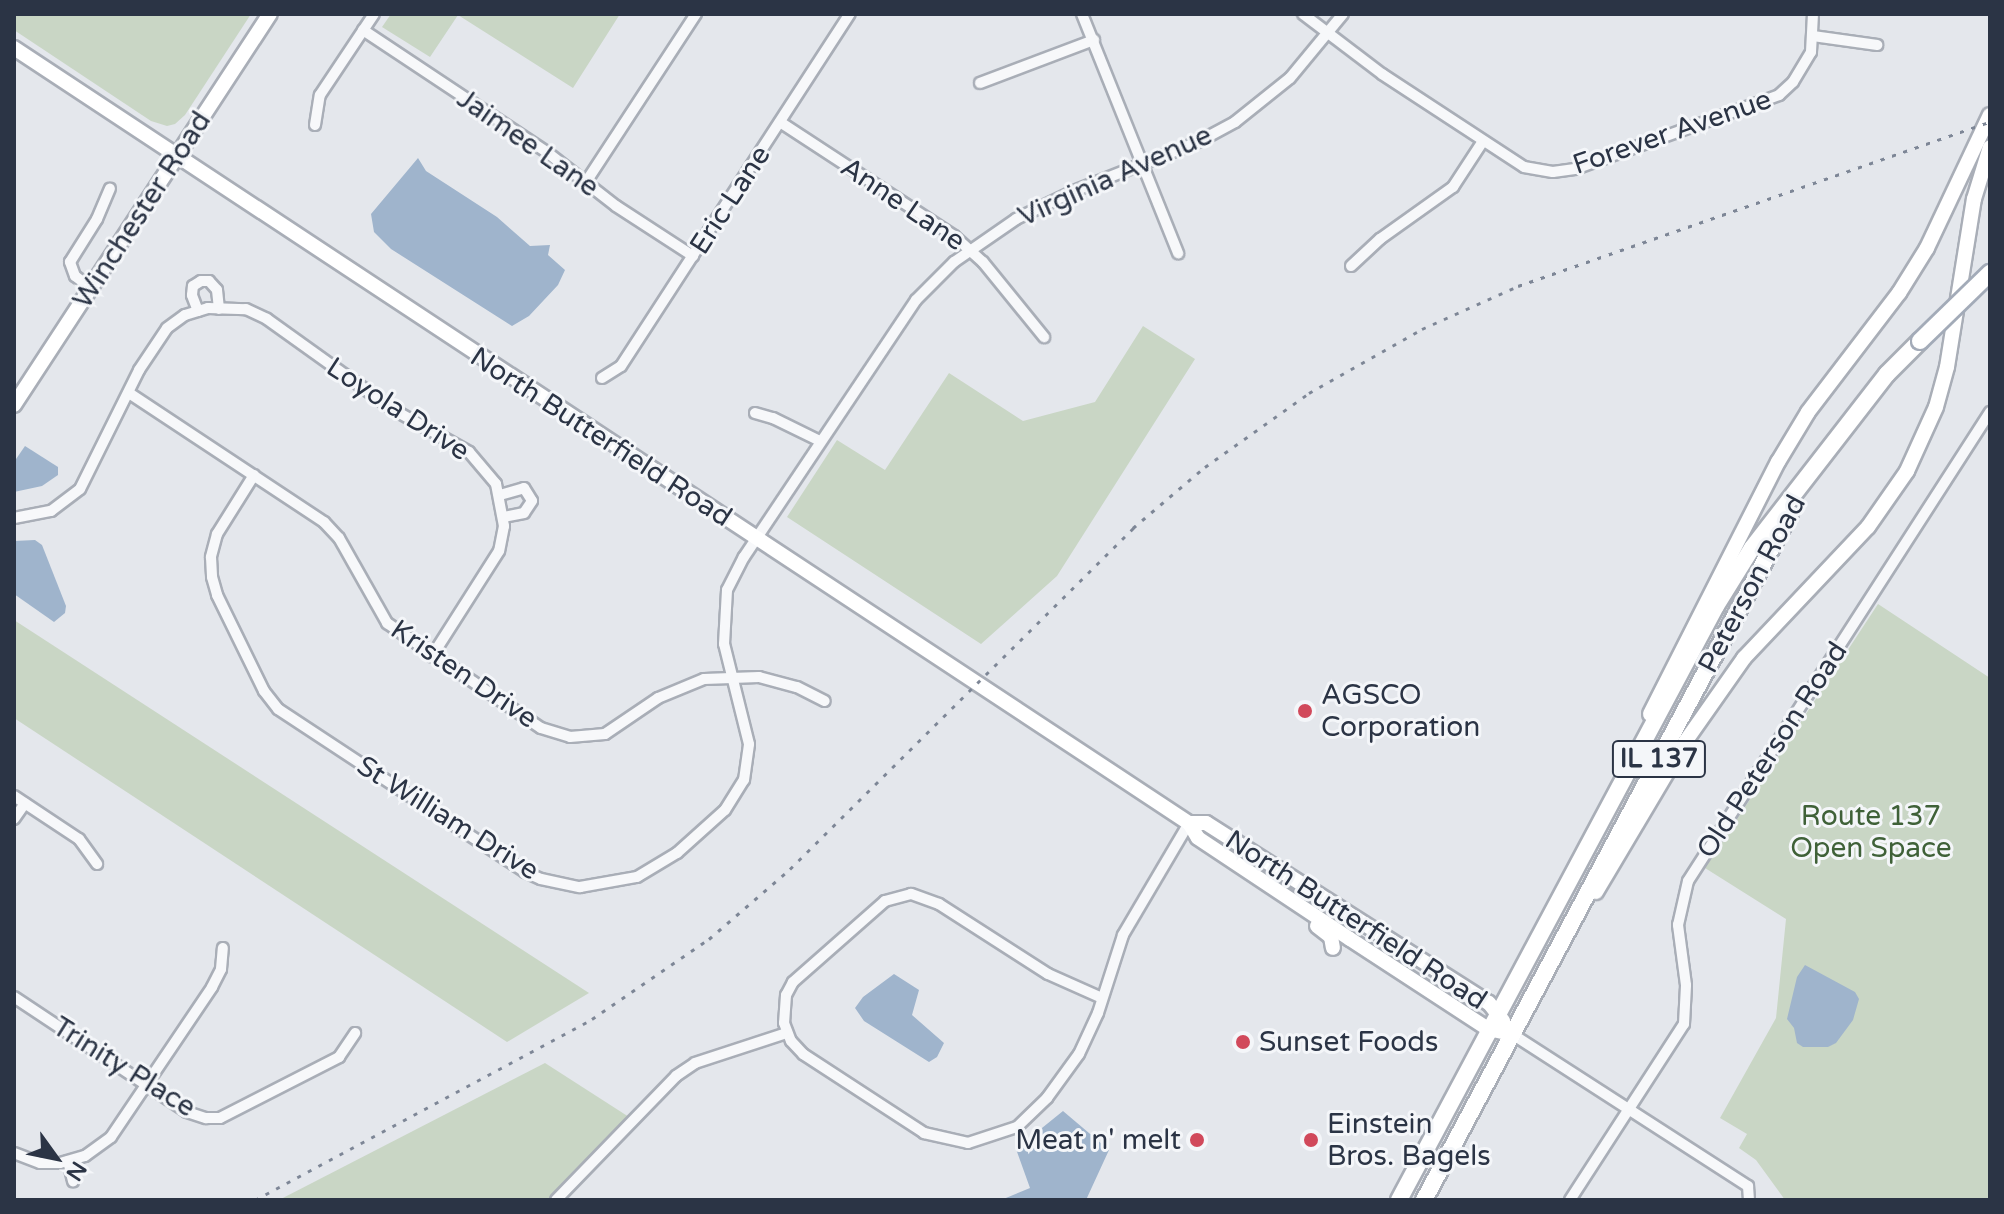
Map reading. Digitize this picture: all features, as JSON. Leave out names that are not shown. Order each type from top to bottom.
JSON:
[{"type":"main road","name":"Winchester Road","points":[[14,405],[270,14]]},
{"type":"main road","name":"North Butterfield Road","points":[[14,48],[1189,823],[1198,838],[1350,939],[1488,1029],[1512,1034]]},
{"type":"main road","name":"Peterson Road","points":[[1575,869],[1778,462],[1808,412],[1899,293],[1927,248],[1990,115]]},
{"type":"main road","name":"Peterson Road","points":[[1555,956],[1685,742],[1744,658],[1868,527],[1907,471],[1936,407],[1947,367],[1974,199],[1990,147]]},
{"type":"main road","name":"IL 137","points":[[1805,483],[1887,374],[1990,273]]},
{"type":"main road","name":"Peterson Road","points":[[1399,1200],[1716,606],[1752,548],[1805,483]]},
{"type":"main road","name":"Peterson Road","points":[[1424,1200],[1805,483]]},
{"type":"main road","name":"North Butterfield Road","points":[[1189,823],[1206,823],[1489,1003],[1512,1034]]},
{"type":"main road","points":[[1252,874],[1260,884],[1331,937],[1333,948]]},
{"type":"main road","points":[[1335,905],[1350,939]]},
{"type":"street","points":[[315,125],[320,95],[374,14]]},
{"type":"street","points":[[586,182],[696,14]]},
{"type":"street","name":"Eric Lane","points":[[602,378],[621,366],[850,14]]},
{"type":"street","points":[[1082,14],[1178,253]]},
{"type":"street","name":"Forever Avenue","points":[[1303,14],[1382,74],[1524,167],[1553,172],[1575,169],[1779,95],[1805,64],[1813,36]]},
{"type":"street","name":"Virginia Avenue","points":[[756,539],[907,312],[933,283],[970,250],[1016,219],[1198,142],[1235,122],[1290,78],[1343,14]]},
{"type":"street","points":[[1813,14],[1813,36],[1877,45]]},
{"type":"street","name":"Jaimee Lane","points":[[363,30],[693,256]]},
{"type":"street","points":[[980,83],[1094,40]]},
{"type":"street","name":"Anne Lane","points":[[780,122],[970,250],[1044,337]]},
{"type":"street","points":[[1351,266],[1380,239],[1453,187],[1483,141]]},
{"type":"street","points":[[91,288],[75,276],[70,262],[97,219],[110,189]]},
{"type":"street","name":"Loyola Drive","points":[[129,393],[158,338],[176,320],[208,310],[236,307],[267,319],[381,401],[469,452],[486,469],[500,495],[504,517],[502,542],[490,568],[432,656]]},
{"type":"street","points":[[14,518],[51,511],[80,489],[129,393]]},
{"type":"street","name":"Kristen Drive","points":[[129,393],[334,532],[381,616],[394,630],[541,728],[570,737],[605,734],[676,689],[704,679],[775,680],[825,701]]},
{"type":"street","points":[[755,413],[773,418],[820,441]]},
{"type":"street","name":"Old Peterson Road","points":[[1570,1200],[1671,1049],[1687,1013],[1678,925],[1688,881],[1990,413]]},
{"type":"street","name":"St William Drive","points":[[254,475],[217,534],[211,557],[212,577],[217,595],[268,698],[293,719],[541,879],[580,887],[637,877],[677,853],[725,810],[744,780],[748,763],[745,724],[724,644],[727,590],[756,539]]},
{"type":"street","points":[[500,495],[524,488],[532,501],[524,513],[504,517]]},
{"type":"street","points":[[14,796],[79,839],[97,864]]},
{"type":"street","points":[[14,819],[25,803]]},
{"type":"street","points":[[1102,998],[1048,974],[939,904],[911,894],[885,901],[793,982],[784,1008],[787,1033],[803,1054],[924,1133],[968,1143],[1017,1127],[1033,1114],[1079,1054],[1102,998],[1123,935],[1137,906],[1189,823]]},
{"type":"street","points":[[14,1153],[40,1163],[68,1161],[92,1152],[111,1137],[212,987],[221,969],[223,948]]},
{"type":"street","name":"Trinity Place","points":[[14,997],[187,1112],[206,1118],[220,1118],[339,1057],[355,1033]]},
{"type":"street","points":[[556,1200],[676,1076],[695,1063],[787,1033]]},
{"type":"street","name":"North Butterfield Road","points":[[1512,1034],[1748,1186],[1749,1200]]},
{"type":"street","points":[[68,1161],[73,1181]]},
{"type":"green space","points":[[14,14],[251,14],[185,115],[175,124],[167,126],[151,121],[14,30]]},
{"type":"green space","points":[[391,14],[620,14],[573,88],[458,15],[430,57],[382,27]]},
{"type":"green space","points":[[1143,326],[1195,359],[1057,576],[981,644],[787,517],[837,440],[885,470],[949,373],[1023,421],[1095,402]]},
{"type":"green space","name":"Route 137 Open Space","points":[[1878,604],[1990,678],[1990,1200],[1785,1200],[1756,1160],[1739,1148],[1747,1134],[1720,1118],[1776,1018],[1786,919],[1705,868]]},
{"type":"green space","points":[[14,620],[589,993],[507,1042],[14,718]]},
{"type":"green space","points":[[545,1063],[629,1117],[549,1200],[279,1200]]},
{"type":"water","points":[[418,158],[426,171],[497,217],[530,246],[550,245],[548,255],[565,270],[558,285],[529,316],[512,326],[391,249],[374,232],[371,214]]},
{"type":"water","points":[[25,446],[58,467],[58,475],[42,486],[14,492],[14,462]]},
{"type":"water","points":[[35,540],[42,545],[66,606],[65,613],[54,622],[14,594],[14,541]]},
{"type":"water","points":[[1805,965],[1855,992],[1859,999],[1853,1020],[1836,1043],[1828,1047],[1803,1047],[1797,1043],[1794,1028],[1787,1019],[1797,977]]},
{"type":"water","points":[[894,974],[919,990],[912,1015],[944,1043],[937,1057],[929,1062],[864,1021],[855,1008],[863,997]]},
{"type":"water","points":[[1063,1111],[1109,1150],[1086,1200],[1001,1200],[1030,1188],[1016,1149]]},
{"type":"railway","points":[[255,1200],[592,1019],[709,939],[790,869],[1133,528],[1205,467],[1309,393],[1422,329],[1518,286],[1990,122]]},
{"type":"place","name":"AGSCO Corporation","points":[[1305,711]]},
{"type":"place","name":"Sunset Foods","points":[[1243,1042]]},
{"type":"place","name":"Meat n' melt","points":[[1197,1140]]},
{"type":"place","name":"Einstein Bros. Bagels","points":[[1311,1140]]}]
